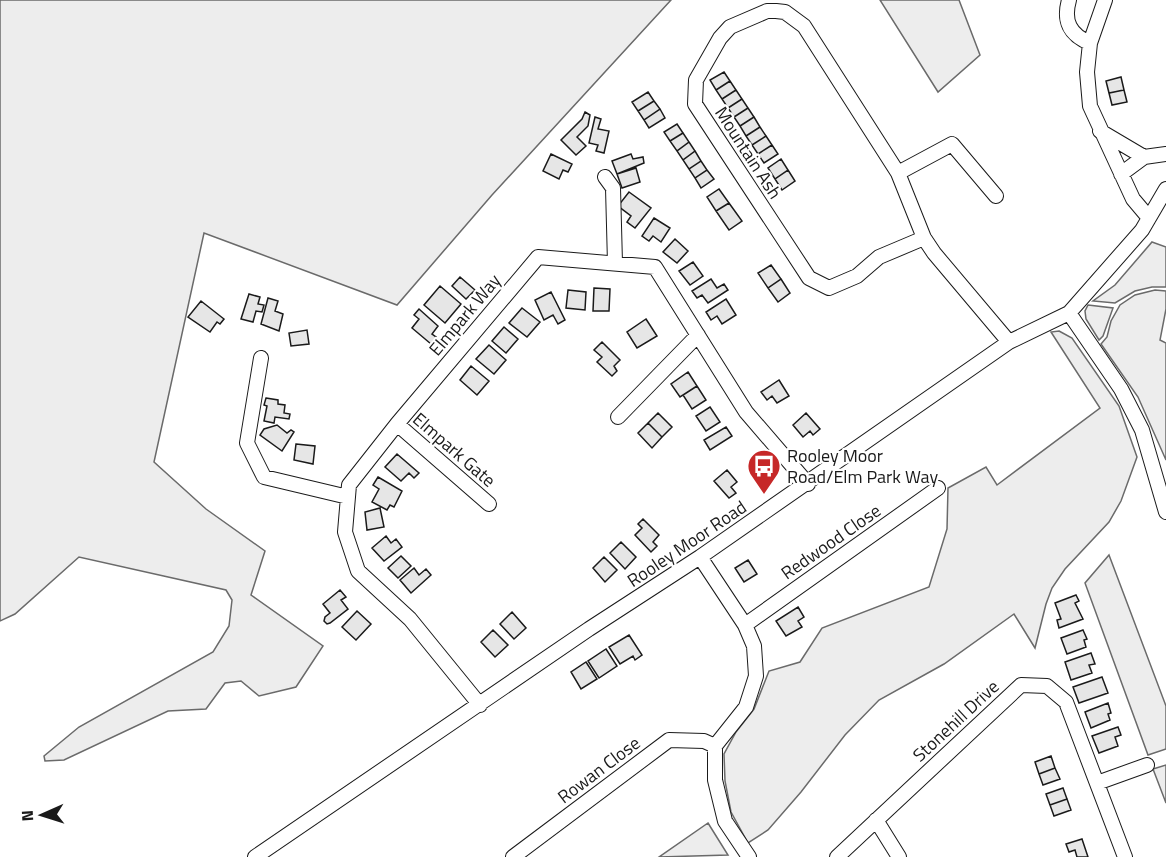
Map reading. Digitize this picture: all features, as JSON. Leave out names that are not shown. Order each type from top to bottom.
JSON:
[{"type":"street","points":[[1069,0],[1066,15],[1070,28],[1078,38],[1090,43]]},
{"type":"street","points":[[1105,0],[1090,43],[1087,72],[1090,106],[1133,199],[1149,218]]},
{"type":"street","name":"Mountain Ash","points":[[924,238],[879,257],[857,276],[829,288],[809,278],[694,104],[696,80],[720,38],[730,27],[767,11],[785,12],[804,26],[898,173],[924,238],[934,254],[1009,342]]},
{"type":"street","points":[[1100,131],[1144,157]]},
{"type":"street","points":[[898,173],[952,144],[996,196]]},
{"type":"street","points":[[1121,174],[1144,157],[1166,154]]},
{"type":"street","points":[[605,177],[613,188],[615,263]]},
{"type":"street","name":"Rooley Moor Road","points":[[255,857],[328,805],[808,484],[1009,342],[1069,313],[1142,230],[1166,189]]},
{"type":"street","name":"Elmpark Way","points":[[480,705],[410,619],[358,571],[345,532],[349,485],[396,424],[538,257],[655,267],[746,412],[808,484]]},
{"type":"street","points":[[1069,313],[1121,389],[1142,430],[1166,512]]},
{"type":"street","points":[[618,417],[698,336]]},
{"type":"street","points":[[261,358],[247,442],[264,477],[348,497]]},
{"type":"street","name":"Elmpark Gate","points":[[396,424],[489,504]]},
{"type":"street","name":"Redwood Close","points":[[745,625],[938,488]]},
{"type":"street","points":[[700,557],[745,625],[754,646],[756,676],[747,707],[715,746],[715,780],[725,821],[749,857]]},
{"type":"street","name":"Stonehill Drive","points":[[837,857],[1021,685],[1047,686],[1066,702],[1125,857]]},
{"type":"street","name":"Rowan Close","points":[[513,857],[669,740],[704,741],[715,746]]},
{"type":"street","points":[[1097,783],[1147,765]]},
{"type":"street","points":[[876,820],[899,857]]},
{"type":"shaded area","points":[[0,0],[671,0],[492,195],[397,305],[204,233],[154,462],[206,509],[265,551],[251,595],[323,646],[296,687],[259,696],[241,681],[225,683],[206,709],[168,711],[64,760],[45,761],[44,756],[79,727],[213,652],[229,626],[232,600],[226,590],[79,557],[15,614],[0,621]]},
{"type":"shaded area","points":[[880,0],[959,0],[980,55],[938,92]]},
{"type":"shaded area","points":[[1152,242],[1166,247],[1166,287],[1135,291],[1115,303],[1093,301],[1115,285]]},
{"type":"shaded area","points":[[1155,290],[1166,291],[1166,309],[1160,340],[1166,343],[1166,460],[1138,397],[1101,344],[1107,337],[1111,321],[1120,305],[1135,295]]},
{"type":"shaded area","points":[[1088,305],[1113,308],[1103,336],[1099,340],[1086,319],[1085,311]]},
{"type":"shaded area","points":[[1059,331],[1072,338],[1119,406],[1137,457],[1121,501],[1109,522],[1065,569],[1052,588],[1035,648],[1014,614],[944,664],[879,700],[845,735],[768,830],[748,843],[731,812],[725,781],[724,754],[736,732],[754,709],[769,671],[800,662],[822,628],[929,587],[947,529],[948,488],[986,467],[997,485],[1100,408],[1051,332]]},
{"type":"shaded area","points":[[1109,555],[1166,706],[1166,749],[1148,755],[1085,583]]},
{"type":"shaded area","points":[[1166,765],[1166,803],[1153,769]]},
{"type":"shaded area","points":[[708,823],[728,855],[659,857]]},
{"type":"building","points":[[724,72],[730,81],[716,90],[710,80]]},
{"type":"building","points":[[1121,77],[1124,90],[1109,93],[1106,81]]},
{"type":"building","points":[[730,81],[736,90],[722,99],[716,90]]},
{"type":"building","points":[[736,90],[742,99],[728,108],[722,99]]},
{"type":"building","points":[[1124,90],[1127,102],[1112,105],[1109,93]]},
{"type":"building","points":[[648,92],[654,101],[638,111],[632,102]]},
{"type":"building","points":[[742,99],[748,108],[734,117],[728,108]]},
{"type":"building","points":[[654,101],[660,109],[644,120],[638,111]]},
{"type":"building","points":[[748,108],[754,117],[740,126],[734,117]]},
{"type":"building","points":[[660,109],[665,118],[649,128],[644,120]]},
{"type":"building","points":[[585,112],[590,115],[588,126],[577,137],[586,146],[576,155],[561,140],[582,119]]},
{"type":"building","points":[[595,117],[601,119],[598,129],[609,131],[604,153],[596,151],[598,145],[589,143]]},
{"type":"building","points":[[754,117],[760,127],[746,136],[740,126]]},
{"type":"building","points":[[677,124],[683,133],[670,141],[664,132]]},
{"type":"building","points":[[760,127],[766,136],[752,145],[746,136]]},
{"type":"building","points":[[683,133],[689,142],[677,151],[670,141]]},
{"type":"building","points":[[766,136],[772,145],[758,154],[752,145]]},
{"type":"building","points":[[689,142],[695,151],[683,160],[677,151]]},
{"type":"building","points":[[772,145],[778,154],[764,163],[758,154]]},
{"type":"building","points":[[695,151],[701,161],[689,169],[683,160]]},
{"type":"building","points":[[551,154],[572,164],[568,172],[563,170],[559,179],[543,171]]},
{"type":"building","points":[[631,154],[633,159],[643,157],[644,163],[617,174],[612,161]]},
{"type":"building","points":[[781,159],[788,170],[775,179],[768,168]]},
{"type":"building","points":[[701,161],[707,170],[695,178],[689,169]]},
{"type":"building","points":[[636,168],[640,182],[622,188],[617,174]]},
{"type":"building","points":[[707,170],[714,179],[701,188],[695,178]]},
{"type":"building","points":[[788,170],[795,181],[782,190],[775,179]]},
{"type":"building","points":[[719,189],[729,203],[716,211],[707,197]]},
{"type":"building","points":[[629,192],[651,208],[635,228],[627,222],[631,216],[618,206]]},
{"type":"building","points":[[729,203],[742,221],[729,230],[716,211]]},
{"type":"building","points":[[654,218],[670,228],[661,242],[653,236],[649,241],[642,236]]},
{"type":"building","points":[[675,239],[688,251],[677,263],[663,252]]},
{"type":"building","points":[[693,262],[703,276],[690,285],[679,271]]},
{"type":"building","points":[[771,265],[781,279],[768,288],[758,273]]},
{"type":"building","points":[[460,277],[475,290],[466,299],[452,286]]},
{"type":"building","points":[[711,279],[717,288],[724,284],[728,290],[708,303],[702,295],[697,298],[692,291]]},
{"type":"building","points":[[781,279],[790,293],[778,302],[768,288]]},
{"type":"building","points":[[440,286],[461,304],[445,323],[424,305]]},
{"type":"building","points":[[594,288],[610,289],[609,311],[593,311]]},
{"type":"building","points":[[568,290],[586,292],[585,310],[566,308]]},
{"type":"building","points":[[551,292],[565,320],[558,324],[553,315],[544,320],[535,300]]},
{"type":"building","points":[[249,294],[260,297],[258,304],[264,305],[262,312],[256,311],[253,322],[241,319]]},
{"type":"building","points":[[268,298],[278,301],[275,311],[283,314],[279,331],[261,324]]},
{"type":"building","points":[[726,299],[736,315],[722,324],[717,316],[711,320],[706,312]]},
{"type":"building","points":[[201,301],[224,319],[220,324],[217,322],[210,332],[188,317]]},
{"type":"building","points":[[522,308],[540,322],[527,337],[509,323]]},
{"type":"building","points":[[419,309],[438,326],[432,334],[436,337],[431,344],[412,328],[419,319],[414,315]]},
{"type":"building","points":[[646,319],[657,336],[637,348],[627,332]]},
{"type":"building","points":[[504,327],[518,339],[506,353],[492,341]]},
{"type":"building","points":[[307,330],[309,344],[291,346],[289,333]]},
{"type":"building","points":[[602,342],[620,360],[614,366],[617,371],[612,376],[597,362],[602,357],[594,350]]},
{"type":"building","points":[[489,345],[506,360],[494,374],[476,359]]},
{"type":"building","points":[[471,366],[489,381],[477,395],[460,380]]},
{"type":"building","points":[[688,372],[697,386],[680,397],[671,384]]},
{"type":"building","points":[[779,380],[789,396],[777,403],[772,396],[767,400],[761,392]]},
{"type":"building","points":[[697,386],[706,400],[692,409],[683,395]]},
{"type":"building","points":[[266,398],[278,400],[278,404],[285,405],[284,413],[290,414],[289,419],[275,417],[274,423],[264,421]]},
{"type":"building","points":[[710,407],[720,422],[706,431],[696,416]]},
{"type":"building","points":[[658,413],[672,427],[662,437],[648,423]]},
{"type":"building","points":[[806,413],[820,429],[813,435],[810,431],[803,437],[793,425]]},
{"type":"building","points":[[648,423],[662,437],[652,448],[638,433]]},
{"type":"building","points":[[277,425],[287,433],[291,430],[294,432],[282,451],[260,435],[264,429]]},
{"type":"building","points":[[726,427],[732,436],[710,450],[704,440]]},
{"type":"building","points":[[296,444],[315,446],[313,464],[294,460]]},
{"type":"building","points":[[397,454],[419,473],[414,478],[409,473],[401,481],[385,467]]},
{"type":"building","points":[[727,470],[737,482],[731,487],[736,493],[729,498],[714,481]]},
{"type":"building","points":[[378,477],[402,491],[394,507],[390,505],[387,510],[372,502],[379,489],[373,485]]},
{"type":"building","points":[[380,508],[384,527],[367,530],[365,512]]},
{"type":"building","points":[[643,519],[659,535],[653,542],[657,546],[651,552],[635,535],[642,528],[638,524]]},
{"type":"building","points":[[386,536],[391,543],[396,539],[402,547],[384,561],[372,548]]},
{"type":"building","points":[[621,542],[636,557],[625,569],[610,553]]},
{"type":"building","points":[[401,556],[411,566],[398,578],[388,568]]},
{"type":"building","points":[[604,557],[617,570],[605,582],[593,568]]},
{"type":"building","points":[[748,560],[757,574],[744,582],[735,568]]},
{"type":"building","points":[[414,568],[419,575],[426,569],[431,575],[411,593],[400,580]]},
{"type":"building","points":[[340,590],[346,597],[341,600],[348,609],[327,624],[324,621],[325,617],[330,613],[323,604]]},
{"type":"building","points":[[1076,595],[1079,601],[1075,603],[1083,619],[1059,628],[1057,620],[1061,619],[1055,603]]},
{"type":"building","points":[[798,607],[804,617],[798,621],[802,627],[786,636],[776,621]]},
{"type":"building","points":[[357,611],[371,624],[356,640],[342,627]]},
{"type":"building","points":[[512,612],[526,628],[514,639],[500,624]]},
{"type":"building","points":[[493,630],[508,645],[495,657],[481,642]]},
{"type":"building","points":[[1083,630],[1087,639],[1084,640],[1086,647],[1067,654],[1061,638]]},
{"type":"building","points":[[629,635],[642,655],[635,660],[633,656],[620,664],[609,647]]},
{"type":"building","points":[[606,649],[617,666],[599,678],[588,661]]},
{"type":"building","points":[[1091,653],[1095,664],[1089,665],[1092,673],[1071,680],[1065,662]]},
{"type":"building","points":[[586,662],[597,679],[581,689],[571,672]]},
{"type":"building","points":[[1102,677],[1108,693],[1079,703],[1073,687]]},
{"type":"building","points":[[1108,703],[1111,713],[1108,714],[1110,720],[1091,728],[1085,712]]},
{"type":"building","points":[[1118,727],[1121,735],[1115,737],[1118,746],[1099,753],[1092,736]]},
{"type":"building","points":[[1051,756],[1055,768],[1039,774],[1035,762]]},
{"type":"building","points":[[1055,768],[1060,779],[1043,785],[1039,774]]},
{"type":"building","points":[[1063,788],[1067,799],[1050,805],[1046,794]]},
{"type":"building","points":[[1067,799],[1071,810],[1054,816],[1050,805]]},
{"type":"building","points":[[1082,839],[1088,857],[1077,857],[1075,850],[1069,852],[1066,844]]},
{"type":"place","name":"Rooley Moor Road/Elm Park Way","points":[[764,495]]}]
